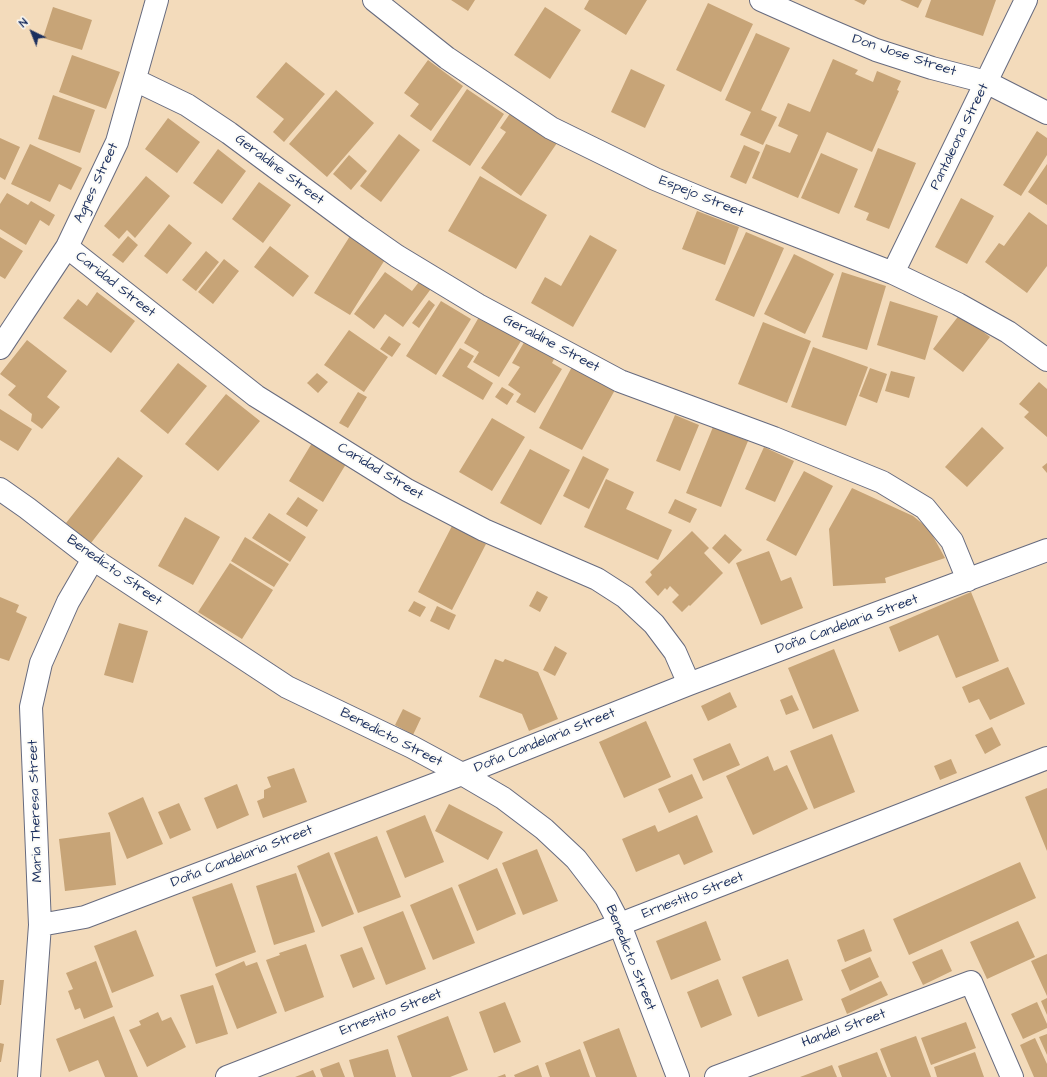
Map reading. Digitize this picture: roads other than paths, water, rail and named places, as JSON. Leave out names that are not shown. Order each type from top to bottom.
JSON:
[{"type":"street","name":"Agnes Street","points":[[0,348],[67,247],[117,142],[157,0]]},
{"type":"street","name":"Espejo Street","points":[[374,0],[447,58],[551,128],[656,179],[710,202],[893,273],[958,304],[1008,332],[1047,360]]},
{"type":"street","name":"Don Jose Street","points":[[761,0],[815,25],[876,50],[932,68],[986,82],[1047,113]]},
{"type":"street","name":"Pantaleona Street","points":[[893,273],[1026,0]]},
{"type":"street","name":"Geraldine Street","points":[[135,80],[187,106],[229,133],[357,228],[398,256],[478,305],[580,360],[620,381],[774,438],[882,482],[925,508],[952,541],[968,580]]},
{"type":"street","name":"Caridad Street","points":[[67,247],[256,396],[281,412],[407,490],[484,530],[596,579],[625,597],[654,624],[674,652],[688,684]]},
{"type":"street","name":"Benedicto Street","points":[[0,489],[93,559],[287,687],[412,747],[462,774],[503,798],[544,829],[576,859],[606,898],[620,925],[678,1077]]},
{"type":"street","name":"Doña Candelaria Street","points":[[40,925],[85,917],[462,774],[688,684],[829,630],[1047,550]]},
{"type":"street","name":"Maria Theresa Street","points":[[29,1077],[40,925],[32,707],[41,663],[68,602],[93,559]]},
{"type":"street","name":"Ernestito Street","points":[[227,1077],[1047,758]]},
{"type":"street","name":"Handel Street","points":[[716,1077],[972,982],[1012,1077]]}]
